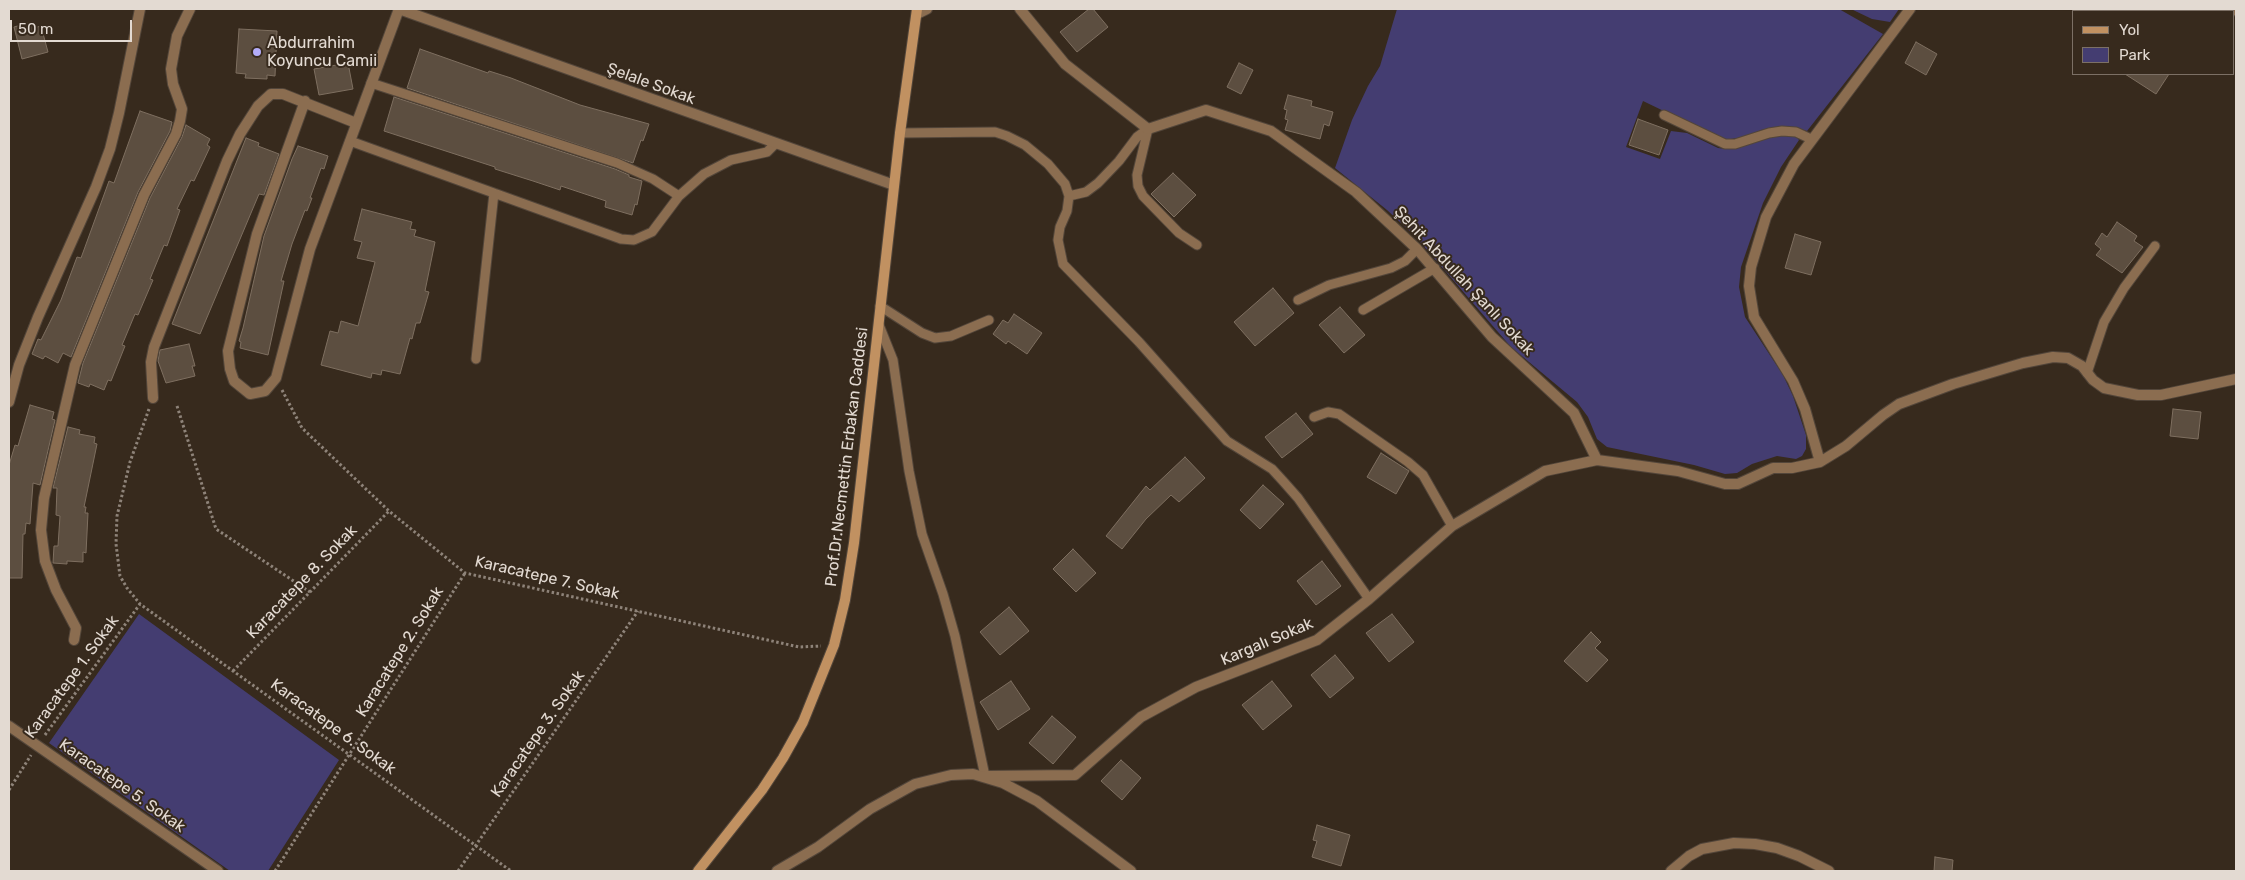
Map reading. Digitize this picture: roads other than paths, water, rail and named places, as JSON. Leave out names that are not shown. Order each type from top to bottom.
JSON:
[{"type":"main road","name":"Prof.Dr.Necmettin Erbakan Caddesi","points":[[698,871],[762,790],[783,758],[803,722],[834,645],[854,542],[900,133],[917,11]]},
{"type":"street","points":[[9,402],[19,365],[38,317],[96,187],[110,149],[140,9]]},
{"type":"street","points":[[74,640],[76,628],[56,590],[45,561],[41,530],[44,498],[75,365],[144,195],[176,134],[180,121],[182,110],[173,84],[171,69],[177,36],[190,9]]},
{"type":"street","points":[[305,101],[257,234],[228,351],[230,369],[234,381],[250,394],[265,391],[276,378],[310,249],[399,9]]},
{"type":"street","name":"Şelale Sokak","points":[[399,9],[894,186]]},
{"type":"street","points":[[917,11],[927,9]]},
{"type":"street","points":[[1020,9],[1065,64],[1148,129]]},
{"type":"street","points":[[1820,462],[1805,409],[1793,381],[1754,317],[1749,286],[1751,267],[1766,217],[1779,190],[1811,139],[1886,43],[1910,9]]},
{"type":"street","points":[[153,398],[151,362],[154,346],[219,180],[240,134],[258,106],[271,94],[284,94],[356,123]]},
{"type":"street","name":"Şehit Abdullah Şanlı Sokak","points":[[1148,129],[1206,110],[1271,131],[1356,192],[1418,249],[1492,337],[1574,413],[1597,460]]},
{"type":"street","points":[[1597,460],[1678,471],[1725,484],[1738,484],[1773,468],[1792,468],[1820,462],[1846,446],[1899,404],[1953,384],[2023,363],[2053,358],[2068,358],[2082,366],[2093,380],[2104,388],[2138,395],[2161,395],[2236,379]]},
{"type":"street","name":"Kargalı Sokak","points":[[985,776],[1075,775],[1141,717],[1196,687],[1317,640],[1369,599],[1452,526],[1545,471],[1597,460]]},
{"type":"street","name":"Karacatepe 5. Sokak","points":[[9,726],[218,871]]},
{"type":"street","points":[[777,871],[818,847],[870,809],[915,784],[951,775],[972,774],[985,776],[1004,783],[1038,801],[1132,871]]},
{"type":"street","points":[[1671,871],[1689,856],[1702,849],[1734,842],[1777,848],[1799,856],[1829,871]]},
{"type":"lane","points":[[371,83],[617,164],[653,179],[679,196]]},
{"type":"lane","points":[[1664,115],[1725,144],[1735,144],[1769,133],[1782,131],[1796,132],[1811,139]]},
{"type":"lane","points":[[1069,196],[1086,192],[1098,183],[1138,137],[1148,129]]},
{"type":"lane","points":[[1148,129],[1137,175],[1138,186],[1143,196],[1179,233],[1197,245]]},
{"type":"lane","points":[[900,133],[995,132],[1025,145],[1048,164],[1065,184],[1069,196],[1067,211],[1060,227],[1058,240],[1059,251],[1064,264],[1139,342],[1227,441],[1272,469],[1284,481],[1369,599]]},
{"type":"lane","points":[[350,141],[621,239],[634,240],[652,232],[690,184],[717,166],[731,160],[767,152],[774,144]]},
{"type":"lane","points":[[476,359],[494,193]]},
{"type":"lane","points":[[2087,373],[2104,322],[2120,294],[2155,246]]},
{"type":"lane","points":[[1298,300],[1329,285],[1391,268],[1405,261],[1418,249]]},
{"type":"lane","points":[[1363,310],[1435,268]]},
{"type":"lane","points":[[880,306],[922,333],[935,338],[951,336],[989,320]]},
{"type":"lane","points":[[878,324],[893,360],[909,471],[922,534],[955,636],[985,776]]},
{"type":"lane","points":[[1314,417],[1328,412],[1339,414],[1408,462],[1423,475],[1452,526]]},
{"type":"place","name":"Abdurrahim Koyuncu Camii","points":[[257,52]]}]
